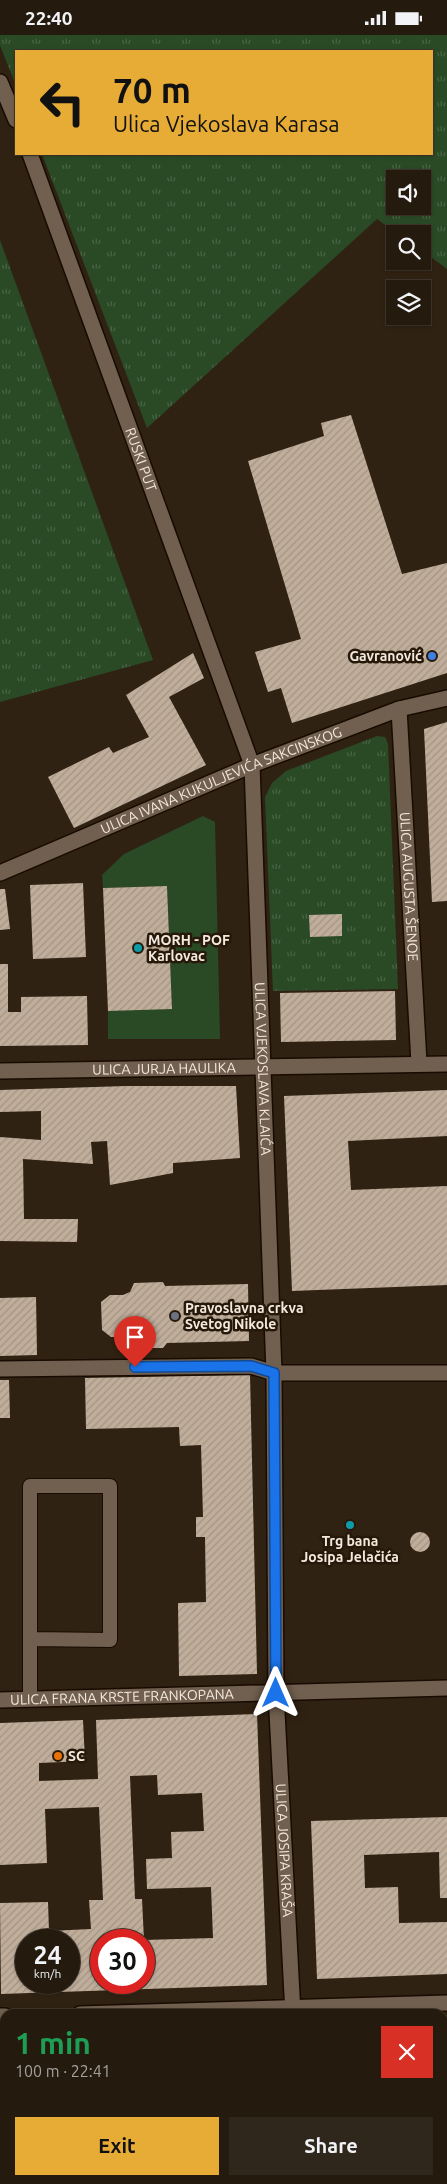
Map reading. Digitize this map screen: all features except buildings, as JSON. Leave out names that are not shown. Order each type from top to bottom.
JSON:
[{"type":"street","points":[[0,82],[15,118]]},
{"type":"street","name":"RUSKI PUT","points":[[30,155],[252,765]]},
{"type":"street","name":"ULICA IVANA KUKULJEVIĆA SAKCINSKOG","points":[[0,873],[252,765],[399,709],[447,698]]},
{"type":"street","name":"ULICA AUGUSTA ŠENOE","points":[[399,709],[419,1063]]},
{"type":"street","name":"ULICA VJEKOSLAVA KLAIĆA","points":[[252,765],[274,1373]]},
{"type":"street","name":"ULICA JURJA HAULIKA","points":[[0,1071],[447,1064]]},
{"type":"street","points":[[0,1369],[251,1366],[274,1373],[447,1373]]},
{"type":"street","points":[[274,1373],[276,1693],[447,1688]]},
{"type":"street","name":"ULICA FRANA KRSTE FRANKOPANA","points":[[0,1700],[276,1693]]},
{"type":"street","name":"ULICA JOSIPA KRAŠA","points":[[276,1693],[293,2009]]},
{"type":"street","points":[[332,2009],[447,2003]]},
{"type":"lane","points":[[30,1639],[110,1640],[110,1486],[30,1486],[30,1639],[30,1699]]},
{"type":"green space","points":[[0,35],[447,35],[447,269],[431,257],[431,225],[386,225],[377,219],[147,428],[42,155],[433,155],[433,50],[15,50],[15,83],[0,45]]},
{"type":"green space","points":[[0,240],[153,660],[0,702]]},
{"type":"green space","points":[[377,736],[385,737],[388,744],[398,989],[273,991],[265,797],[272,783],[286,771]]},
{"type":"green space","points":[[203,816],[215,822],[220,1039],[108,1039],[108,1011],[172,1008],[167,886],[103,888],[102,875],[124,854]]},
{"type":"place","name":"Gavranović","points":[[432,656]]},
{"type":"place","name":"MORH - POF Karlovac","points":[[138,948]]},
{"type":"place","name":"Pravoslavna crkva Svetog Nikole","points":[[175,1316]]},
{"type":"place","name":"Trg bana Josipa Jelačića","points":[[350,1525]]},
{"type":"place","name":"SC","points":[[58,1756]]},
{"type":"route","points":[[135,1367],[251,1366],[274,1373],[276,1693]]}]
